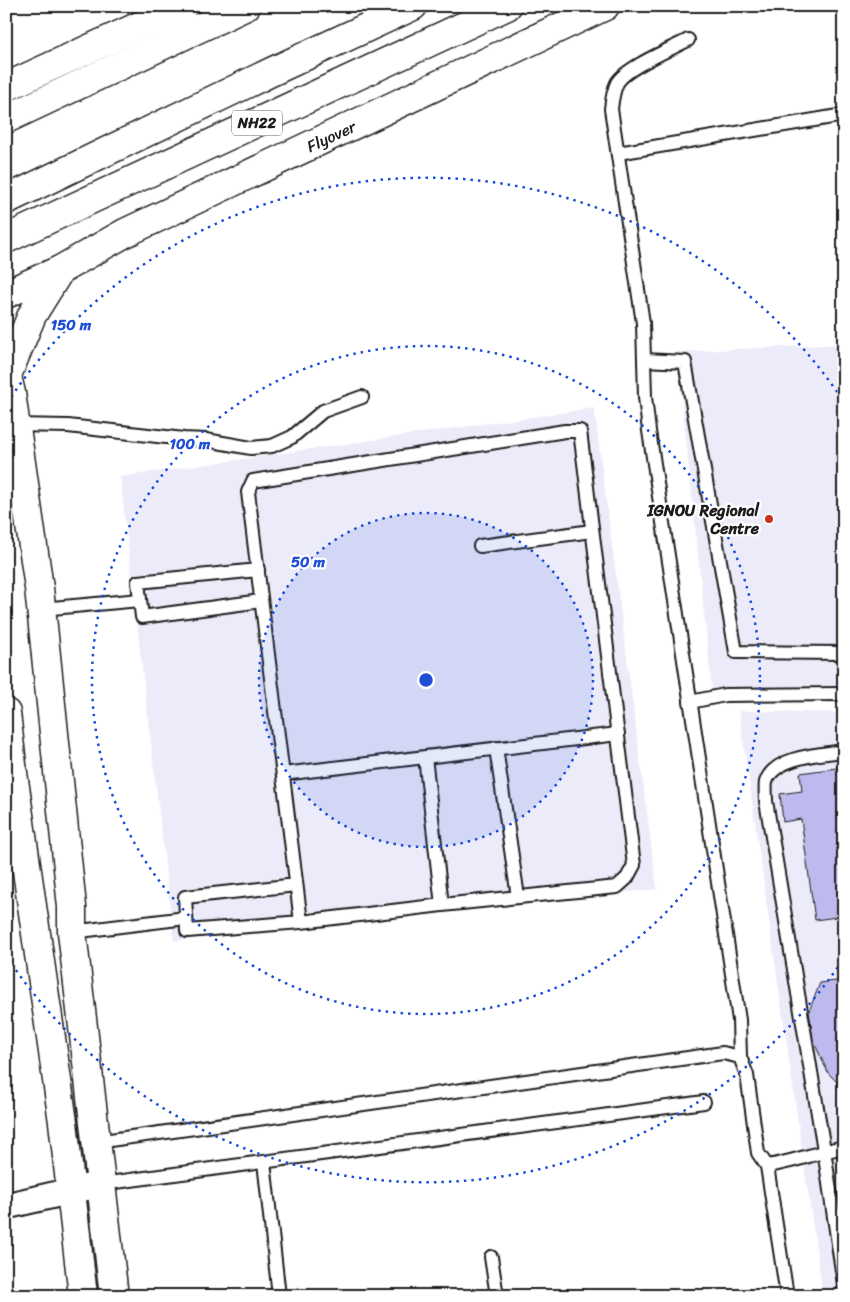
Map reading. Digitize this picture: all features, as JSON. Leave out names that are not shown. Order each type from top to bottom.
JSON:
[{"type":"main road","points":[[6,87],[183,6]]},
{"type":"main road","points":[[6,119],[246,6]]},
{"type":"main road","name":"NH22","points":[[6,200],[412,6]]},
{"type":"main road","name":"NH22","points":[[6,239],[508,6]]},
{"type":"main road","name":"Flyover","points":[[6,294],[60,270],[125,234],[605,6]]},
{"type":"main road","points":[[60,270],[32,315],[7,374],[41,609],[72,907],[72,932],[114,1296]]},
{"type":"main road","points":[[6,713],[63,1122],[83,1296]]},
{"type":"street","points":[[6,1206],[101,1184]]},
{"type":"lane","points":[[688,40],[625,73],[617,82],[612,97],[611,110],[643,323],[645,397],[649,431],[739,1020],[740,1058],[747,1075],[758,1153],[767,1166],[787,1296]]},
{"type":"lane","points":[[618,153],[844,115]]},
{"type":"lane","points":[[644,360],[685,362],[736,652],[844,653]]},
{"type":"lane","points":[[14,425],[68,426],[206,440],[251,448],[272,446],[292,437],[323,411],[362,397]]},
{"type":"lane","points":[[296,885],[186,897],[187,931],[301,922],[617,887],[627,878],[634,865],[580,431],[565,431],[253,481],[248,492],[301,922]]},
{"type":"lane","points":[[480,546],[592,531]]},
{"type":"lane","points":[[258,570],[138,582],[142,617],[261,601]]},
{"type":"lane","points":[[41,609],[140,600]]},
{"type":"lane","points":[[690,702],[725,695],[844,694]]},
{"type":"lane","points":[[282,774],[618,734]]},
{"type":"lane","points":[[496,748],[518,897]]},
{"type":"lane","points":[[844,751],[801,757],[777,767],[766,781],[766,802],[824,1150],[844,1284]]},
{"type":"lane","points":[[425,757],[442,905]]},
{"type":"lane","points":[[72,932],[186,918]]},
{"type":"lane","points":[[96,1142],[723,1053],[740,1058]]},
{"type":"lane","points":[[101,1184],[704,1102]]},
{"type":"lane","points":[[767,1166],[783,1164],[824,1150],[844,1147]]},
{"type":"lane","points":[[264,1162],[279,1296]]},
{"type":"lane","points":[[491,1257],[497,1296]]},
{"type":"shaded area","name":"IGNOU Regional Centre","points":[[844,344],[844,686],[712,690],[677,352]]},
{"type":"shaded area","points":[[594,408],[657,889],[174,941],[120,477]]},
{"type":"shaded area","points":[[739,711],[844,713],[844,1296],[823,1296]]},
{"type":"building","points":[[844,767],[844,916],[815,920],[801,819],[783,822],[780,794],[802,791],[800,773]]},
{"type":"building","points":[[844,980],[844,1089],[828,1073],[813,1040],[809,1011],[820,983]]},
{"type":"place","name":"IGNOU Regional Centre","points":[[769,519]]}]
